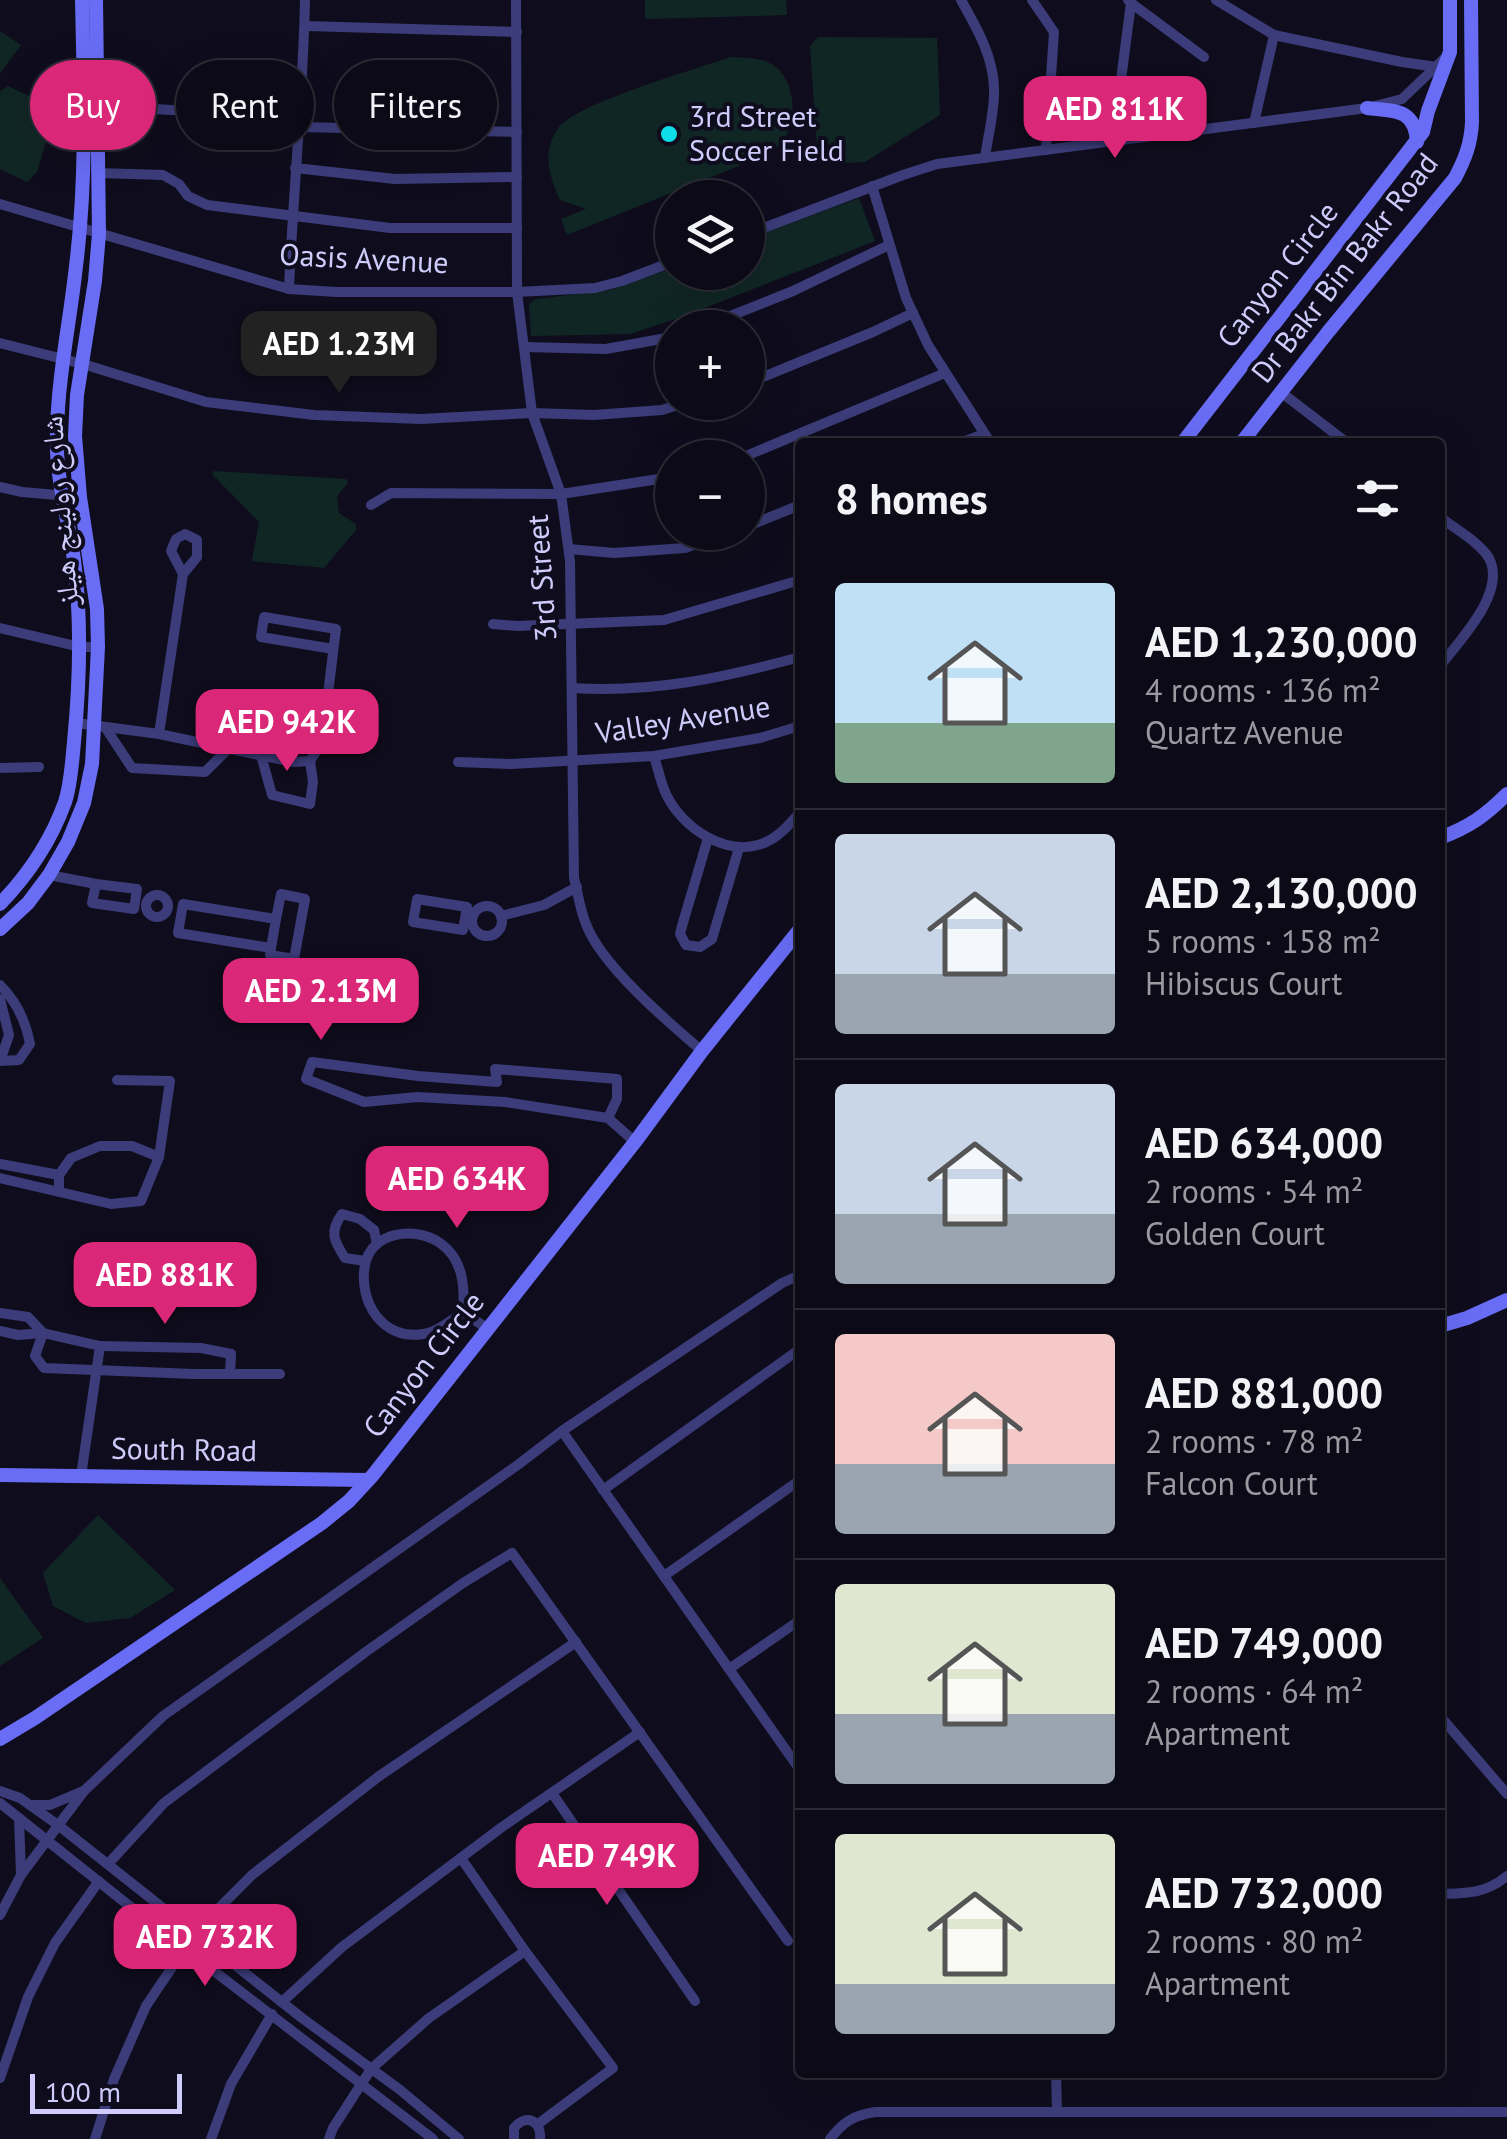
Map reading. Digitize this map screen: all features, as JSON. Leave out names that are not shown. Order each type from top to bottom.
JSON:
[{"type":"main road","name":"شارع رولينج هيلز","points":[[0,904],[34,864],[51,836],[66,798],[76,724],[78,591],[57,465],[56,434],[79,228],[83,153],[82,0]]},
{"type":"main road","name":"شارع رولينج هيلز","points":[[96,0],[97,60]]},
{"type":"main road","name":"Canyon Circle","points":[[1185,438],[1424,132],[1450,52],[1450,0]]},
{"type":"main road","name":"Dr Bakr Bin Bakr Road","points":[[1245,438],[1455,178],[1466,158],[1472,122],[1471,0]]},
{"type":"main road","points":[[1367,108],[1428,114]]},
{"type":"main road","points":[[1398,112],[1410,118],[1417,142]]},
{"type":"main road","name":"شارع رولينج هيلز","points":[[0,929],[28,902],[68,842],[84,803],[100,726],[97,609],[74,436],[96,281],[98,150]]},
{"type":"main road","points":[[1445,836],[1483,817],[1507,794]]},
{"type":"main road","name":"Canyon Circle","points":[[0,1738],[322,1523],[349,1501],[795,935]]},
{"type":"main road","points":[[1445,1324],[1507,1300]]},
{"type":"main road","name":"South Road","points":[[0,1475],[368,1480]]},
{"type":"street","points":[[303,60],[305,0]]},
{"type":"street","name":"3rd Street","points":[[516,0],[517,292],[532,413],[561,494],[569,549],[574,878],[586,926],[610,963],[702,1051]]},
{"type":"street","points":[[961,0],[989,57],[994,88],[985,158]]},
{"type":"street","points":[[1032,0],[1054,32],[1046,150]]},
{"type":"street","points":[[1216,0],[1274,35],[1437,66]]},
{"type":"street","points":[[1113,141],[1129,2],[1204,57]]},
{"type":"street","points":[[305,26],[516,32]]},
{"type":"street","points":[[1254,123],[1274,35]]},
{"type":"street","points":[[765,227],[937,164],[1367,108],[1402,99],[1450,52]]},
{"type":"street","points":[[314,123],[516,132]]},
{"type":"street","points":[[289,289],[297,150]]},
{"type":"street","points":[[295,168],[395,179],[517,177]]},
{"type":"street","points":[[98,173],[163,174],[179,184],[188,196],[207,205],[390,228],[517,228]]},
{"type":"street","points":[[872,186],[913,313],[928,345],[987,438]]},
{"type":"street","name":"Oasis Avenue","points":[[0,204],[289,289],[517,292],[595,288],[655,269]]},
{"type":"street","points":[[746,310],[793,292],[889,244]]},
{"type":"street","points":[[765,376],[913,313]]},
{"type":"street","points":[[524,348],[606,349],[655,340]]},
{"type":"street","points":[[0,344],[206,402],[314,415],[421,419],[655,411]]},
{"type":"street","points":[[765,448],[945,372]]},
{"type":"street","points":[[1282,392],[1338,438]]},
{"type":"street","points":[[372,505],[391,494],[561,494],[655,480]]},
{"type":"street","points":[[0,487],[80,497]]},
{"type":"street","points":[[765,519],[795,507]]},
{"type":"street","points":[[1445,521],[1483,550],[1496,580],[1490,602],[1445,660]]},
{"type":"street","points":[[569,549],[614,553],[657,550]]},
{"type":"street","points":[[159,734],[183,574]]},
{"type":"street","points":[[494,624],[664,620],[795,582]]},
{"type":"street","points":[[261,756],[272,795],[310,804],[310,760],[322,742],[334,648],[336,629],[264,617],[261,637],[334,648]]},
{"type":"street","points":[[0,628],[80,647],[98,647]]},
{"type":"street","points":[[572,688],[660,688],[795,658]]},
{"type":"street","points":[[76,724],[159,734],[293,762],[310,760]]},
{"type":"street","points":[[100,726],[132,768],[205,772],[228,749]]},
{"type":"street","name":"Valley Avenue","points":[[458,762],[510,764],[654,756],[760,738],[795,728]]},
{"type":"street","points":[[654,756],[666,794],[679,815],[708,838],[740,848],[763,844],[784,831],[795,818]]},
{"type":"street","points":[[0,768],[38,767]]},
{"type":"street","points":[[708,838],[680,934],[686,945],[700,947],[712,939],[740,848]]},
{"type":"street","points":[[49,875],[137,889],[152,916],[168,910],[182,913]]},
{"type":"street","points":[[96,884],[92,903],[134,909],[141,901]]},
{"type":"street","points":[[502,916],[544,905],[576,887]]},
{"type":"street","points":[[281,894],[305,898],[294,959],[270,955],[276,919],[281,894]]},
{"type":"street","points":[[502,916],[495,908],[485,906],[469,918],[464,930],[413,922],[418,899],[467,907],[469,918],[477,932],[490,936],[502,926],[502,916]]},
{"type":"street","points":[[271,948],[178,933],[183,904],[276,919]]},
{"type":"street","points":[[0,986],[10,995],[26,1025],[30,1044],[19,1060],[0,1061],[10,1035],[0,999]]},
{"type":"street","points":[[608,1118],[617,1098],[617,1079],[496,1068],[497,1082],[312,1062],[306,1079],[364,1102],[418,1097],[504,1102],[608,1118],[635,1142]]},
{"type":"street","points":[[0,1178],[110,1204],[141,1201],[159,1157],[170,1081],[117,1080]]},
{"type":"street","points":[[60,1192],[60,1175],[72,1158],[100,1146],[132,1146],[159,1157]]},
{"type":"street","points":[[0,1164],[60,1175]]},
{"type":"street","points":[[365,1261],[345,1258],[335,1243],[335,1224],[342,1214],[360,1219],[374,1230],[409,1232],[437,1240],[455,1256],[464,1287],[463,1312]]},
{"type":"street","points":[[374,1230],[377,1244]]},
{"type":"street","points":[[395,1234],[377,1244],[365,1261],[364,1284],[370,1308],[382,1326],[406,1335],[426,1334],[463,1312]]},
{"type":"street","points":[[0,1915],[21,1874],[84,1791],[164,1716],[562,1431],[795,1277]]},
{"type":"street","points":[[463,1312],[488,1329]]},
{"type":"street","points":[[0,1313],[28,1317],[42,1332]]},
{"type":"street","points":[[0,1332],[42,1332],[100,1346],[201,1348],[231,1354],[230,1374]]},
{"type":"street","points":[[42,1332],[34,1356],[44,1368],[280,1374]]},
{"type":"street","points":[[80,1476],[100,1346]]},
{"type":"street","points":[[194,1374],[201,1348]]},
{"type":"street","points":[[603,1490],[795,1353]]},
{"type":"street","points":[[562,1431],[795,1763]]},
{"type":"street","points":[[664,1576],[795,1484]]},
{"type":"street","points":[[108,1864],[164,1803],[367,1651],[512,1553],[788,1941]]},
{"type":"street","points":[[729,1668],[795,1623]]},
{"type":"street","points":[[194,1933],[252,1875],[378,1777],[576,1642]]},
{"type":"street","points":[[1445,1721],[1502,1780],[1507,1794]]},
{"type":"street","points":[[282,2002],[342,1947],[640,1732]]},
{"type":"street","points":[[0,1791],[35,1805],[50,1806],[84,1791]]},
{"type":"street","points":[[552,1792],[695,2001]]},
{"type":"street","points":[[20,1798],[459,2139]]},
{"type":"street","points":[[0,1803],[434,2139]]},
{"type":"street","points":[[19,1818],[21,1874]]},
{"type":"street","points":[[461,1858],[613,2068],[538,2124]]},
{"type":"street","points":[[1445,1894],[1494,1887],[1507,1876]]},
{"type":"street","points":[[0,2078],[28,1997],[55,1942],[99,1881]]},
{"type":"street","points":[[95,2139],[114,2079],[146,2006],[185,1948]]},
{"type":"street","points":[[329,2139],[371,2069],[429,2018],[525,1950]]},
{"type":"street","points":[[211,2139],[231,2084],[272,2014]]},
{"type":"street","points":[[1056,2078],[1057,2112]]},
{"type":"street","points":[[830,2139],[856,2115],[875,2112],[1507,2112]]},
{"type":"street","points":[[505,2139],[522,2120],[528,2120],[538,2124],[540,2139]]},
{"type":"green space","points":[[645,0],[786,0],[787,15],[645,19]]},
{"type":"green space","points":[[0,31],[21,45],[0,73]]},
{"type":"green space","points":[[818,37],[937,38],[940,115],[865,162],[818,164],[810,46]]},
{"type":"green space","points":[[731,57],[767,62],[786,80],[791,96],[792,120],[787,134],[771,153],[704,180],[655,180],[655,200],[567,235],[561,219],[586,209],[560,200],[549,164],[553,136],[570,118],[589,108]]},
{"type":"green space","points":[[8,86],[30,97],[30,150],[44,150],[37,172],[27,182],[0,169],[0,91]]},
{"type":"green space","points":[[859,198],[875,241],[765,284],[765,233]]},
{"type":"green space","points":[[655,274],[655,290],[751,290],[700,310],[655,310],[655,326],[631,334],[531,336],[529,304],[536,299],[610,290]]},
{"type":"green space","points":[[214,471],[346,479],[348,483],[337,496],[339,513],[356,524],[356,530],[324,568],[252,561],[259,522],[212,474]]},
{"type":"green space","points":[[98,1515],[175,1590],[130,1618],[86,1623],[53,1606],[43,1573]]},
{"type":"green space","points":[[0,1578],[43,1638],[0,1666]]},
{"type":"place","name":"3rd Street Soccer Field","points":[[669,134]]}]
